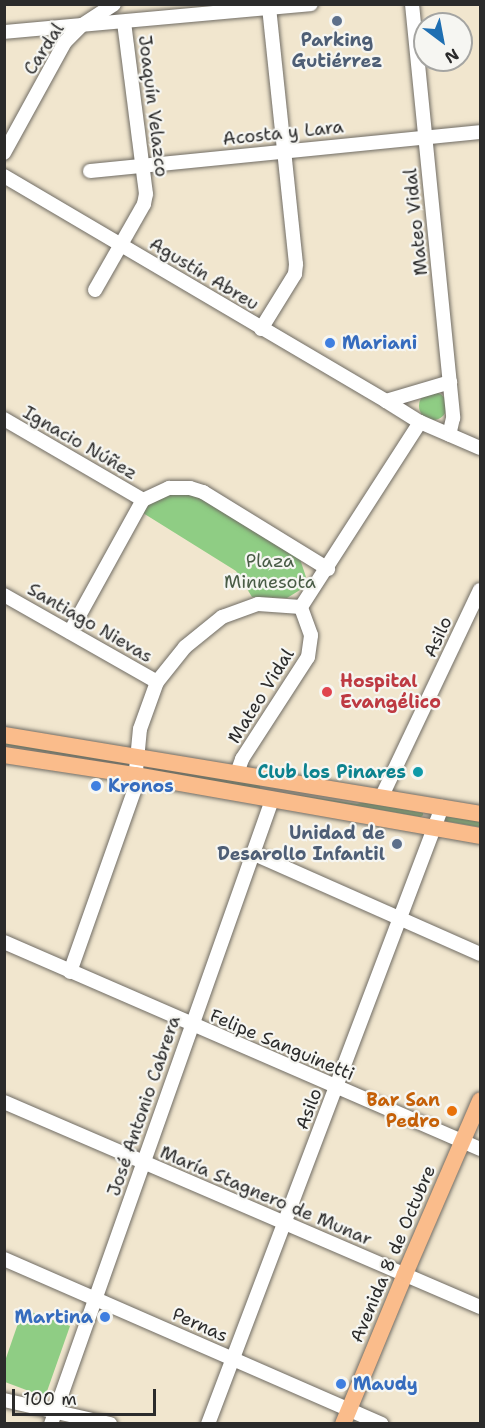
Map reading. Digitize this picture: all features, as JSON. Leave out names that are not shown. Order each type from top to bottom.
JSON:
[{"type":"main road","points":[[4,735],[480,814]]},
{"type":"main road","points":[[4,755],[135,775],[480,836]]},
{"type":"main road","points":[[272,800],[279,790],[350,800],[378,796]]},
{"type":"main road","name":"Avenida 8 de Octubre","points":[[346,1417],[480,1101]]},
{"type":"street","points":[[4,32],[311,4]]},
{"type":"street","name":"Mateo Vidal","points":[[412,4],[450,382],[453,418],[449,435]]},
{"type":"street","name":"Cardal","points":[[4,153],[65,42],[82,25],[112,7],[124,22]]},
{"type":"street","points":[[261,329],[295,274],[269,9]]},
{"type":"street","name":"Joaquín Velazco","points":[[95,290],[145,200],[143,165],[124,22]]},
{"type":"street","name":"Acosta y Lara","points":[[90,171],[480,132]]},
{"type":"street","name":"Agustín Abreu","points":[[4,176],[420,422],[480,448]]},
{"type":"street","points":[[386,401],[450,382]]},
{"type":"street","points":[[70,972],[134,791],[140,729],[157,682],[185,647],[222,617],[258,604],[302,607],[420,422]]},
{"type":"street","name":"Ignacio Núñez","points":[[6,424],[143,500],[169,488],[190,488],[203,492],[328,569]]},
{"type":"street","points":[[69,632],[143,500]]},
{"type":"street","name":"Asilo","points":[[378,796],[480,590]]},
{"type":"street","name":"Santiago Nievas","points":[[4,595],[157,682]]},
{"type":"street","name":"Mateo Vidal","points":[[237,772],[242,759],[308,657],[311,635],[302,607]]},
{"type":"street","name":"José Antonio Cabrera","points":[[53,1417],[272,800]]},
{"type":"street","name":"Asilo","points":[[208,1424],[442,807]]},
{"type":"street","points":[[252,853],[480,954]]},
{"type":"street","name":"Felipe Sanguinetti","points":[[4,942],[480,1149]]},
{"type":"street","name":"María Stagnero de Munar","points":[[4,1102],[480,1307]]},
{"type":"street","name":"Pernas","points":[[4,1258],[234,1359],[346,1417],[382,1424]]},
{"type":"street","points":[[4,1400],[53,1417],[110,1424]]},
{"type":"green space","points":[[433,392],[443,396],[447,406],[443,416],[433,420],[423,416],[419,406],[423,396]]},
{"type":"green space","name":"Plaza Minnesota","points":[[184,493],[204,498],[300,559],[306,577],[300,590],[287,598],[252,597],[236,571],[143,513],[151,501],[164,495]]},
{"type":"green space","points":[[4,741],[127,763],[127,765],[5,745]]},
{"type":"green space","points":[[152,767],[260,784],[260,789],[153,771]]},
{"type":"green space","points":[[286,793],[357,804],[365,802],[423,813],[423,815],[421,817]]},
{"type":"green space","points":[[443,816],[480,821],[480,827],[445,821]]},
{"type":"green space","points":[[23,1309],[70,1326],[45,1397],[5,1382],[5,1361]]},
{"type":"place","name":"Parking Gutiérrez","points":[[337,21]]},
{"type":"place","name":"Mariani","points":[[330,343]]},
{"type":"place","name":"Hospital Evangélico","points":[[327,692]]},
{"type":"place","name":"Club los Pinares","points":[[418,772]]},
{"type":"place","name":"Kronos","points":[[96,786]]},
{"type":"place","name":"Unidad de Desarollo Infantil","points":[[397,844]]},
{"type":"place","name":"Bar San Pedro","points":[[452,1111]]},
{"type":"place","name":"Martina","points":[[105,1317]]},
{"type":"place","name":"Maudy","points":[[341,1384]]}]
